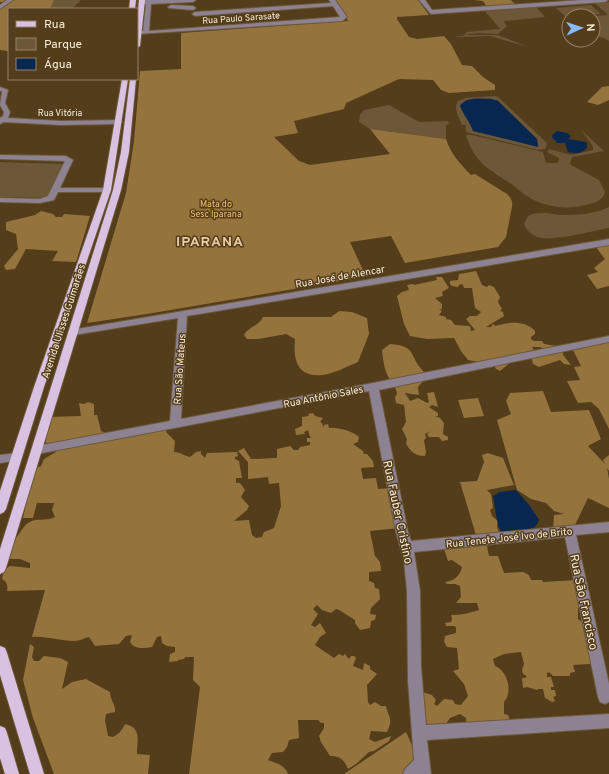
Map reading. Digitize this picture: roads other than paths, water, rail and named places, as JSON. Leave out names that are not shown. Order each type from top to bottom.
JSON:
[{"type":"main road","points":[[138,33],[138,15],[142,1]]},
{"type":"main road","name":"Avenida Ulisses Guimarães","points":[[0,509],[39,388],[107,190],[125,80]]},
{"type":"main road","name":"Avenida Ulisses Guimarães","points":[[0,568],[117,190],[125,152],[133,80]]},
{"type":"main road","points":[[39,388],[56,388]]},
{"type":"main road","points":[[0,653],[37,774]]},
{"type":"main road","points":[[0,733],[12,774]]},
{"type":"street","points":[[0,7],[10,0]]},
{"type":"street","points":[[150,2],[192,0],[198,30]]},
{"type":"street","points":[[422,0],[431,12],[605,0]]},
{"type":"street","points":[[142,1],[194,8]]},
{"type":"street","points":[[146,33],[150,2]]},
{"type":"street","points":[[195,14],[334,2]]},
{"type":"street","name":"Rua Paulo Sarasate","points":[[138,33],[340,20],[344,17],[334,2]]},
{"type":"street","name":"Rua Vitória","points":[[0,89],[5,91],[2,101],[7,112],[2,120],[61,123],[118,122]]},
{"type":"street","points":[[0,157],[58,158],[70,160],[51,198],[45,200],[0,200]]},
{"type":"street","points":[[55,190],[107,190]]},
{"type":"street","name":"Rua José de Alencar","points":[[74,332],[609,242]]},
{"type":"street","name":"Rua São Mateus","points":[[175,424],[183,314]]},
{"type":"street","name":"Rua Antônio Sales","points":[[37,450],[120,436],[175,424],[374,387],[609,339]]},
{"type":"street","name":"Rua Fauber Cristino","points":[[374,387],[402,532],[408,547],[414,601],[414,653],[419,733],[423,768]]},
{"type":"street","points":[[0,459],[17,457]]},
{"type":"street","name":"Rua Tenete José Ivo de Brito","points":[[408,547],[609,527]]},
{"type":"street","name":"Rua São Francisco","points":[[569,530],[605,697]]},
{"type":"street","points":[[419,733],[609,721]]},
{"type":"street","points":[[410,774],[423,768]]},
{"type":"water","points":[[470,99],[492,99],[498,101],[537,139],[538,147],[473,131],[460,106]]},
{"type":"water","points":[[556,131],[567,133],[571,136],[565,143],[557,143],[552,137]]},
{"type":"water","points":[[569,139],[586,142],[587,148],[578,153],[568,152],[565,143]]},
{"type":"water","points":[[516,490],[530,506],[539,520],[537,525],[524,532],[502,533],[498,526],[493,496],[500,492]]},
{"type":"district","name":"IPARANA","points":[[210,241]]},
{"type":"park label","name":"Mata do Sesc Iparana","points":[[216,210]]}]
